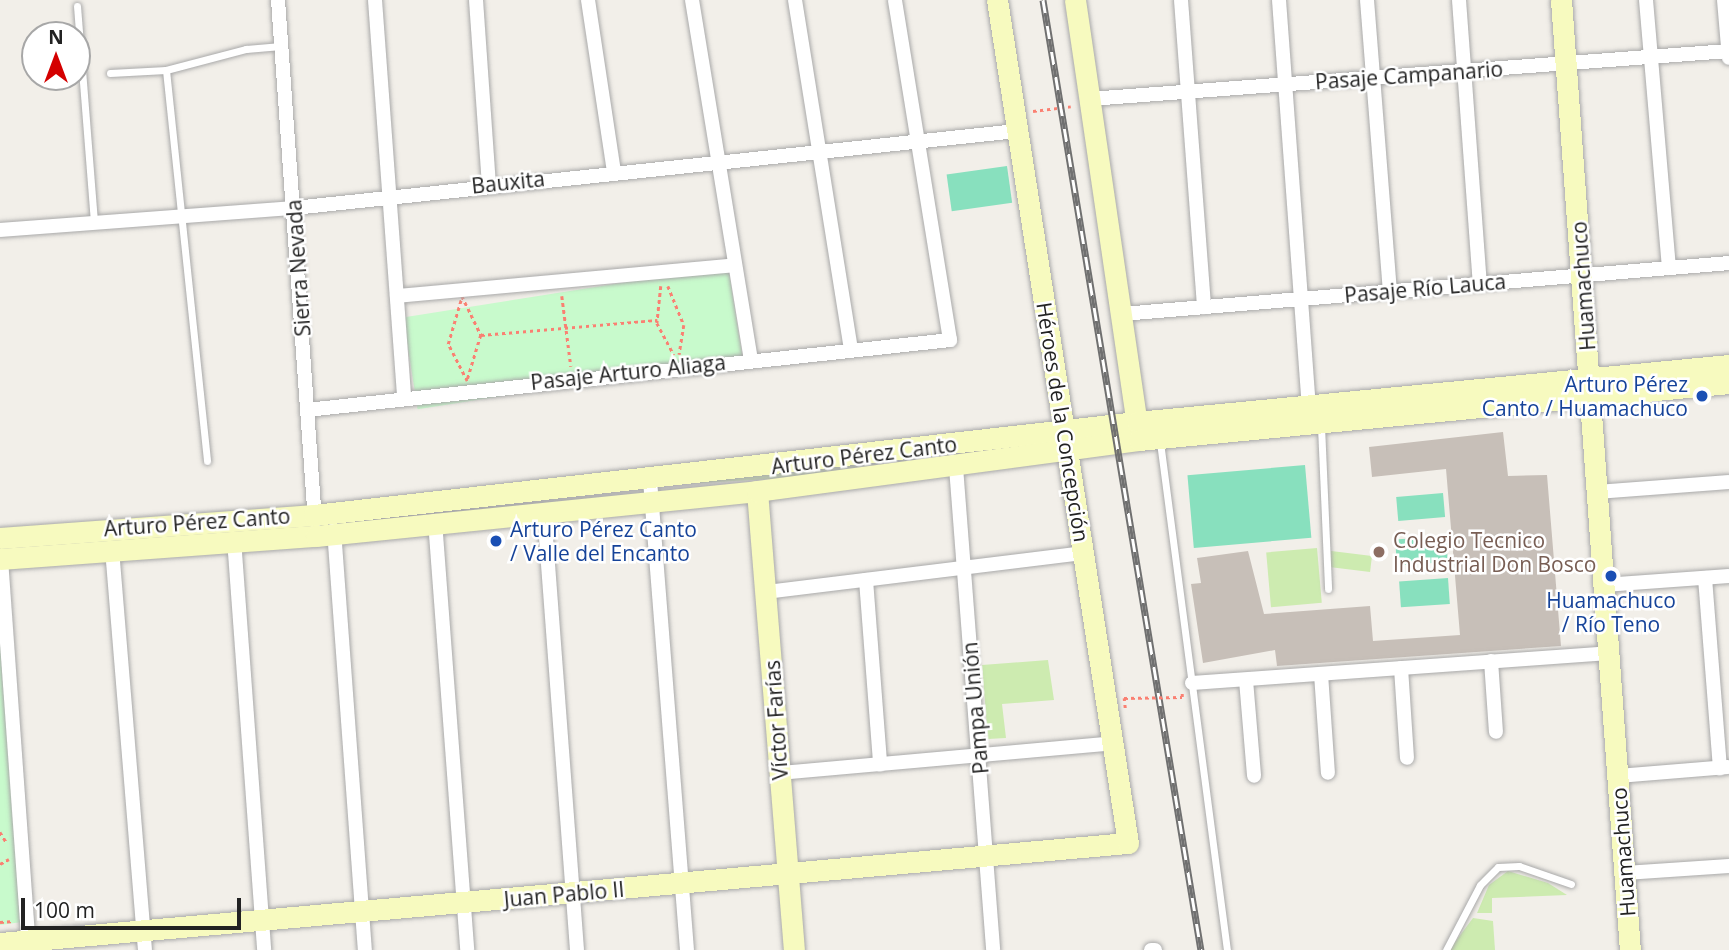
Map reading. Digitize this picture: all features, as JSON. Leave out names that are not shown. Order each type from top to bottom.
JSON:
[{"type":"street","name":"Sierra Nevada","points":[[278,0],[307,410],[363,911],[365,950]]},
{"type":"street","points":[[375,0],[404,395]]},
{"type":"street","points":[[476,0],[489,184]]},
{"type":"street","points":[[588,0],[614,171]]},
{"type":"street","points":[[691,0],[751,360]]},
{"type":"street","points":[[795,0],[851,349]]},
{"type":"street","points":[[895,0],[917,141]]},
{"type":"street","name":"Héroes de la Concepción","points":[[997,0],[1024,121],[1067,442],[1115,743],[1128,843]]},
{"type":"street","points":[[1075,0],[1122,314],[1148,430]]},
{"type":"street","points":[[1181,0],[1204,307]]},
{"type":"street","points":[[1279,0],[1302,299],[1315,414]]},
{"type":"street","points":[[1367,0],[1390,291]]},
{"type":"street","points":[[1459,0],[1480,284]]},
{"type":"street","name":"Huamachuco","points":[[1561,0],[1630,950]]},
{"type":"street","points":[[1646,0],[1669,268]]},
{"type":"street","points":[[1724,0],[1729,60]]},
{"type":"street","name":"Pasaje Campanario","points":[[1090,99],[1729,51]]},
{"type":"street","name":"Bauxita","points":[[0,230],[183,214],[294,208],[390,194],[917,141],[1024,121]]},
{"type":"street","name":"Pasaje Arturo Aliaga","points":[[307,410],[404,395],[950,340],[917,141]]},
{"type":"street","name":"Pasaje Río Lauca","points":[[1122,314],[1729,263]]},
{"type":"street","points":[[397,296],[735,265]]},
{"type":"street","name":"Arturo Pérez Canto","points":[[1590,388],[1729,365]]},
{"type":"street","name":"Arturo Pérez Canto","points":[[0,552],[112,549],[234,539],[650,480],[1067,442],[1148,430],[1590,388],[1729,383]]},
{"type":"street","name":"Arturo Pérez Canto","points":[[0,552],[321,527],[435,521],[653,502],[957,467],[1067,442]]},
{"type":"street","name":"Pampa Unión","points":[[957,467],[993,950]]},
{"type":"street","points":[[650,480],[687,950]]},
{"type":"street","points":[[1597,492],[1729,482]]},
{"type":"street","name":"Víctor Farías","points":[[757,491],[794,950]]},
{"type":"street","points":[[544,511],[577,950]]},
{"type":"street","points":[[435,521],[467,950]]},
{"type":"street","points":[[234,539],[264,950]]},
{"type":"street","points":[[112,549],[144,940]]},
{"type":"street","points":[[0,552],[29,945]]},
{"type":"street","points":[[766,592],[1084,553]]},
{"type":"street","points":[[1604,585],[1729,576]]},
{"type":"street","points":[[1618,776],[1725,767],[1705,578]]},
{"type":"street","points":[[866,580],[880,764]]},
{"type":"street","points":[[1187,687],[1246,680],[1609,653]]},
{"type":"street","points":[[1491,661],[1496,732]]},
{"type":"street","points":[[1401,668],[1407,758]]},
{"type":"street","points":[[1321,674],[1328,773]]},
{"type":"street","points":[[1246,680],[1254,776]]},
{"type":"street","points":[[780,773],[1115,743]]},
{"type":"street","name":"Juan Pablo II","points":[[0,943],[29,945],[144,940],[262,920],[987,858],[1128,843]]},
{"type":"street","points":[[1625,873],[1729,866]]},
{"type":"lane","points":[[77,6],[94,221]]},
{"type":"lane","points":[[110,73],[166,70],[246,49],[281,47]]},
{"type":"lane","points":[[166,70],[207,461]]},
{"type":"lane","points":[[1315,414],[1328,589]]},
{"type":"lane","points":[[1148,430],[1227,950]]},
{"type":"lane","points":[[1446,950],[1480,885],[1498,867],[1519,866],[1571,884]]},
{"type":"path","points":[[1024,121],[1033,110],[1090,99]]},
{"type":"path","points":[[664,276],[684,325],[678,361],[657,320],[664,276]]},
{"type":"path","points":[[561,286],[572,371]]},
{"type":"path","points":[[451,297],[475,294]]},
{"type":"path","points":[[462,296],[481,335],[467,382]]},
{"type":"path","points":[[462,296],[448,344],[467,382]]},
{"type":"path","points":[[481,335],[657,320]]},
{"type":"path","points":[[664,362],[690,360]]},
{"type":"path","points":[[559,373],[585,370]]},
{"type":"path","points":[[454,383],[480,380]]},
{"type":"path","points":[[1125,708],[1124,698],[1182,697],[1187,687]]},
{"type":"green space","points":[[1007,166],[1012,203],[952,211],[947,174]]},
{"type":"green space","points":[[728,266],[743,358],[418,409],[403,317]]},
{"type":"green space","points":[[1015,443],[787,478],[665,485]]},
{"type":"green space","points":[[1305,465],[1311,538],[1194,548],[1187,475]]},
{"type":"green space","points":[[1443,493],[1445,517],[1398,521],[1396,497]]},
{"type":"green space","points":[[1446,536],[1448,562],[1397,565],[1395,540]]},
{"type":"green space","points":[[1317,548],[1322,603],[1271,607],[1266,552]]},
{"type":"green space","points":[[1329,551],[1372,556],[1370,572],[1327,567]]},
{"type":"green space","points":[[1448,578],[1450,604],[1401,607],[1399,581]]},
{"type":"green space","points":[[0,606],[22,922],[0,925]]},
{"type":"green space","points":[[1048,660],[1054,700],[1002,704],[1006,738],[988,739],[982,665]]},
{"type":"green space","points":[[1508,871],[1548,883],[1567,895],[1492,898],[1492,913],[1477,913],[1489,885]]},
{"type":"green space","points":[[1473,918],[1493,921],[1495,950],[1449,950]]},
{"type":"building","points":[[1503,432],[1508,476],[1547,475],[1561,646],[1277,666],[1275,650],[1203,663],[1191,584],[1201,583],[1197,558],[1248,551],[1264,614],[1370,606],[1373,641],[1460,635],[1446,469],[1372,477],[1369,447]]},
{"type":"railway","points":[[1043,0],[1201,950]]},
{"type":"place","name":"Arturo Pérez Canto / Huamachuco","points":[[1702,396]]},
{"type":"place","name":"Arturo Pérez Canto / Valle del Encanto","points":[[496,541]]},
{"type":"place","name":"Colegio Tecnico Industrial Don Bosco","points":[[1379,552]]},
{"type":"place","name":"Huamachuco / Río Teno","points":[[1611,576]]}]
